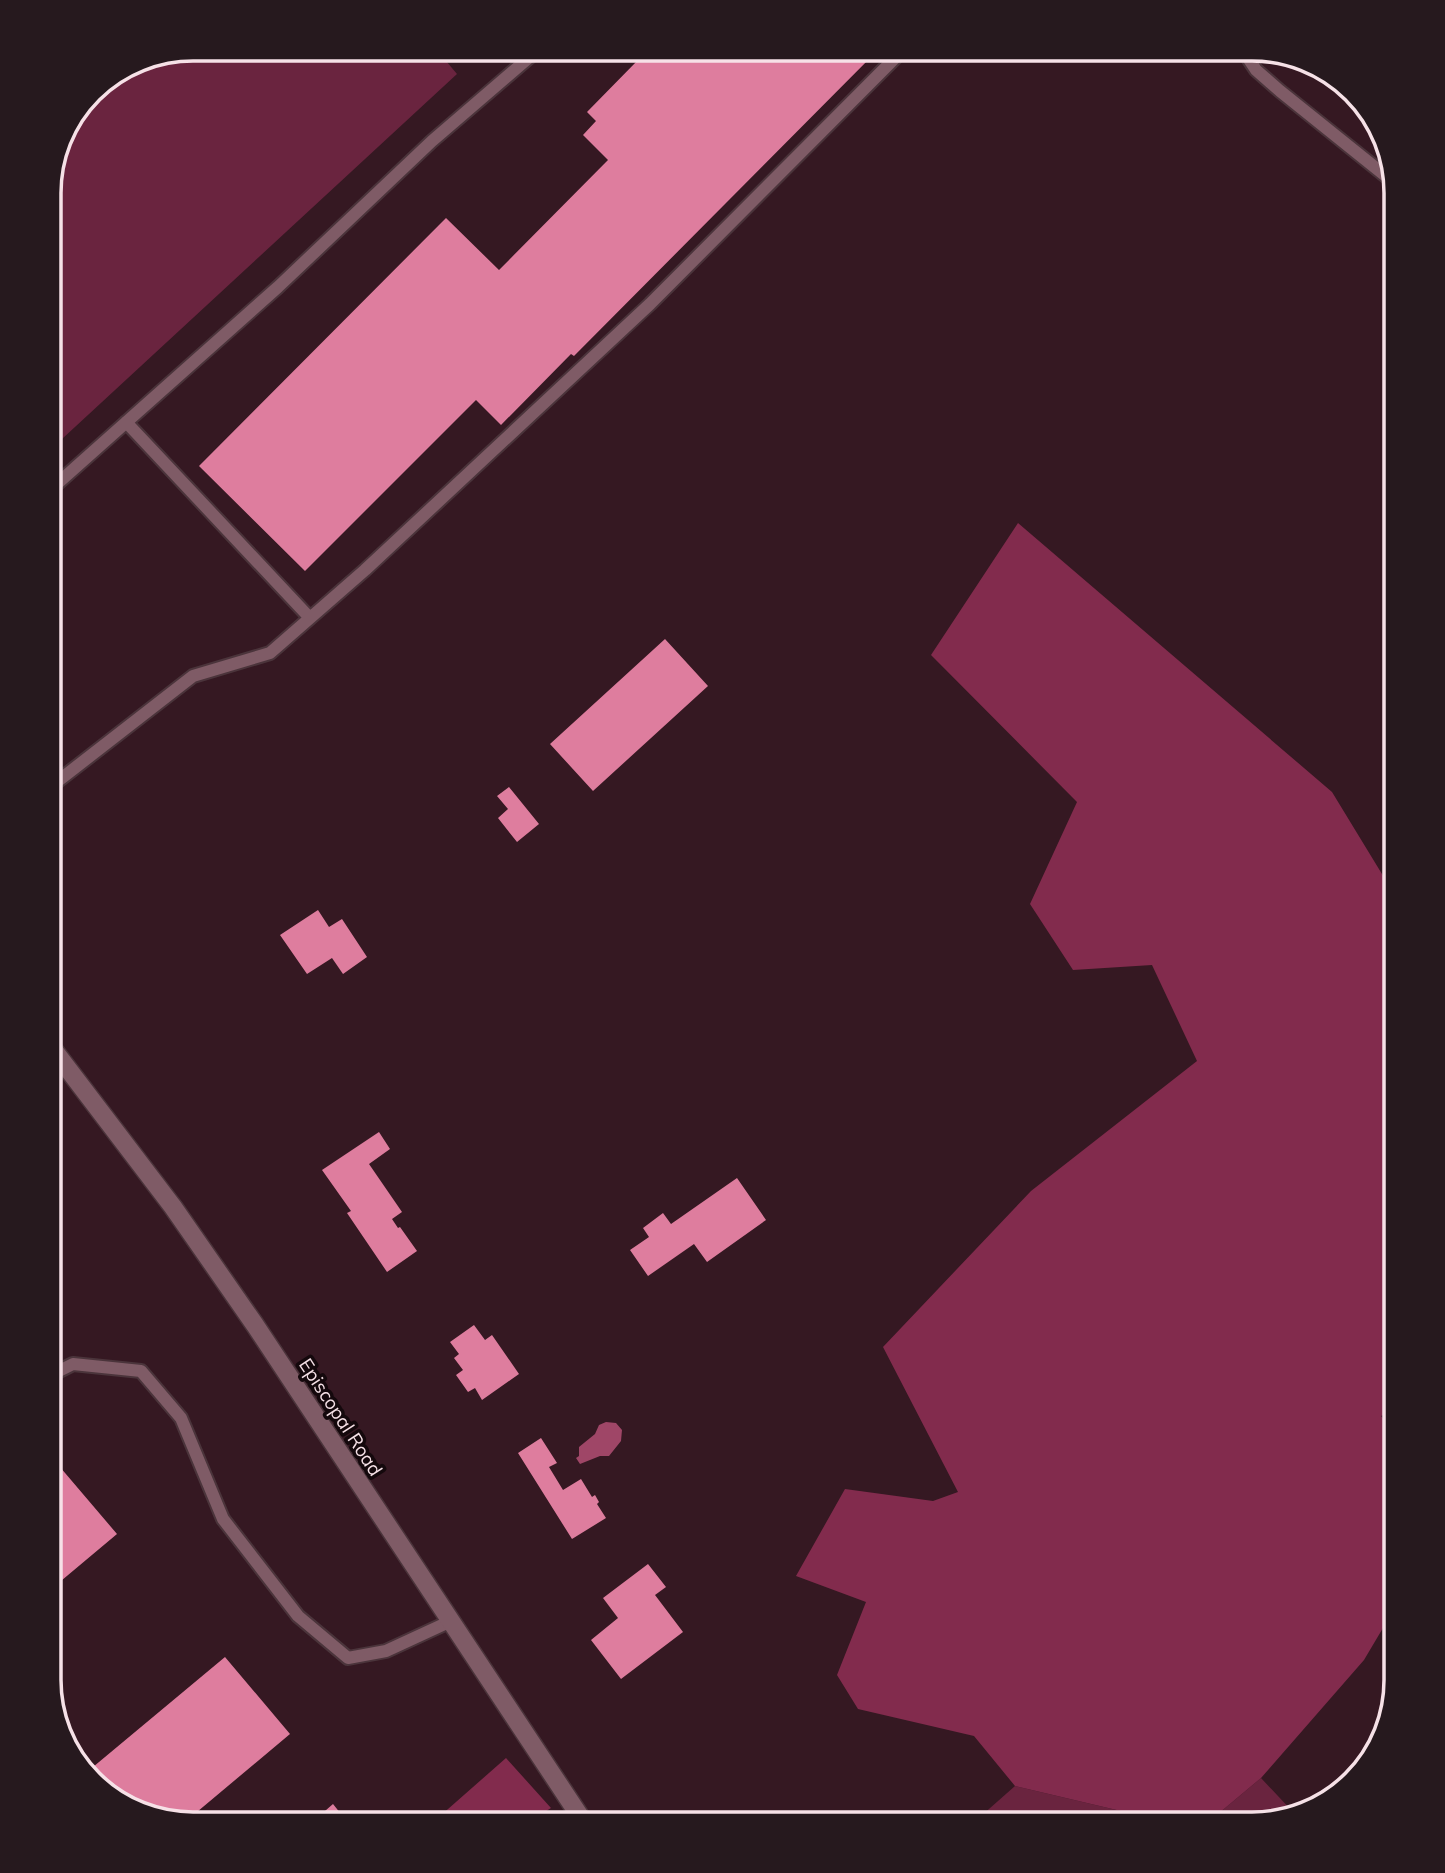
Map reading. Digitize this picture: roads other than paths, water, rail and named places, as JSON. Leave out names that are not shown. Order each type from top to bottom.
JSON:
[{"type":"street","name":"Episcopal Road","points":[[61,1060],[179,1215],[256,1325],[577,1812]]},
{"type":"lane","points":[[62,480],[278,287],[432,141],[525,61]]},
{"type":"lane","points":[[62,778],[193,676],[271,653],[650,304],[891,62]]},
{"type":"lane","points":[[1251,62],[1279,91],[1382,173]]},
{"type":"lane","points":[[126,422],[310,618]]},
{"type":"lane","points":[[61,1370],[74,1364],[141,1371],[181,1418],[223,1519],[298,1616],[348,1658],[386,1651],[451,1622]]}]
